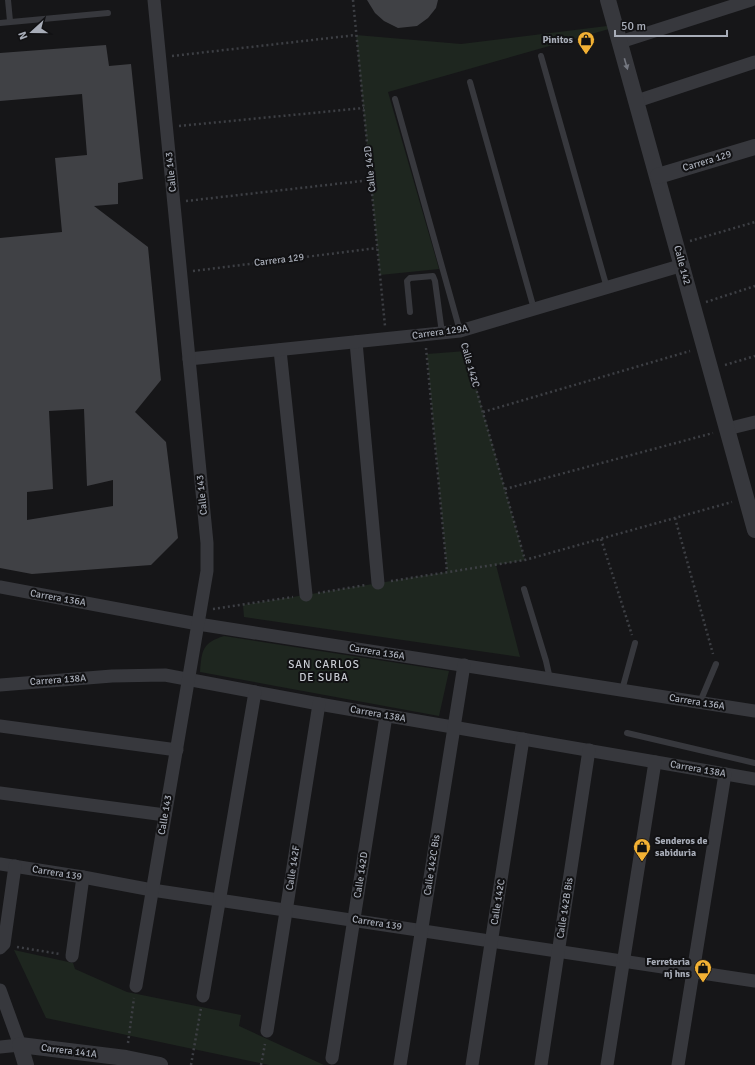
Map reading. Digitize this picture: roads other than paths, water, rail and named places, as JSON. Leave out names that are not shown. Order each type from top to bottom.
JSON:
[{"type":"street","name":"Calle 143","points":[[136,986],[207,570],[207,543],[154,0]]},
{"type":"street","name":"Calle 142","points":[[608,0],[683,265],[755,530]]},
{"type":"street","points":[[620,42],[751,0]]},
{"type":"street","points":[[637,100],[755,62]]},
{"type":"street","name":"Carrera 129","points":[[658,176],[755,147]]},
{"type":"street","name":"Carrera 129A","points":[[189,359],[460,332],[683,265]]},
{"type":"street","points":[[356,342],[378,583]]},
{"type":"street","points":[[280,350],[306,595]]},
{"type":"street","points":[[727,429],[755,422]]},
{"type":"street","name":"Carrera 136A","points":[[0,588],[199,617],[464,666],[755,711]]},
{"type":"street","name":"Calle 142C Bis","points":[[400,1065],[464,666]]},
{"type":"street","name":"Carrera 138A","points":[[0,685],[112,676],[166,675],[189,678],[255,692],[386,716],[755,779]]},
{"type":"street","points":[[203,996],[255,692]]},
{"type":"street","name":"Calle 142F","points":[[268,1031],[319,704]]},
{"type":"street","name":"Calle 142D","points":[[332,1058],[386,716]]},
{"type":"street","points":[[0,726],[176,750]]},
{"type":"street","name":"Calle 142C","points":[[472,1065],[523,739]]},
{"type":"street","name":"Calle 142B Bis","points":[[541,1065],[589,750]]},
{"type":"street","points":[[607,1065],[655,762]]},
{"type":"street","points":[[678,1065],[725,774]]},
{"type":"street","points":[[0,793],[165,815]]},
{"type":"street","name":"Carrera 139","points":[[0,864],[152,890],[693,970],[755,981]]},
{"type":"street","points":[[2,946],[15,866]]},
{"type":"street","points":[[72,956],[83,877]]},
{"type":"street","points":[[0,990],[26,1065]]},
{"type":"street","name":"Carrera 141A","points":[[0,1047],[20,1045],[126,1058],[160,1065]]},
{"type":"lane","points":[[8,0],[10,22]]},
{"type":"lane","points":[[0,23],[108,14]]},
{"type":"lane","points":[[541,56],[607,288]]},
{"type":"lane","points":[[470,82],[534,309]]},
{"type":"lane","name":"Calle 142C","points":[[395,100],[460,332]]},
{"type":"lane","points":[[410,312],[407,281],[410,278],[433,276],[442,333]]},
{"type":"lane","points":[[524,589],[550,679]]},
{"type":"lane","points":[[622,690],[635,643]]},
{"type":"lane","points":[[700,702],[716,664]]},
{"type":"lane","points":[[627,733],[755,763]]},
{"type":"place","name":"Pinitos","points":[[586,55]]},
{"type":"place","name":"Senderos de sabiduria","points":[[642,862]]},
{"type":"place","name":"Ferreteria nj hns","points":[[703,983]]},
{"type":"district","name":"SAN CARLOS DE SUBA","points":[[324,670]]}]
